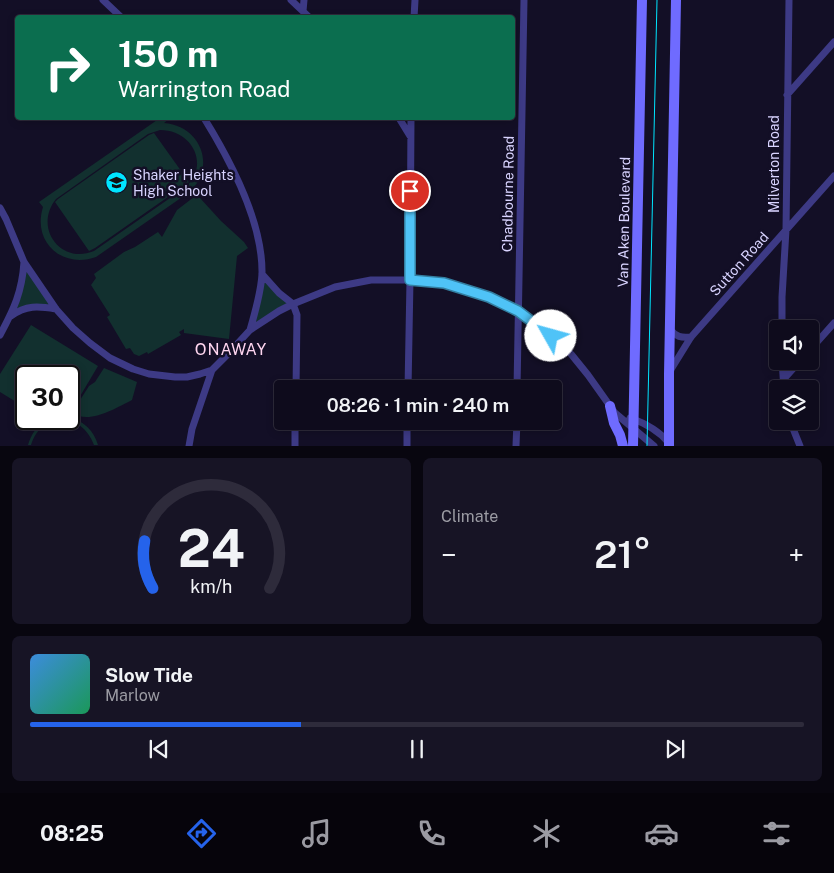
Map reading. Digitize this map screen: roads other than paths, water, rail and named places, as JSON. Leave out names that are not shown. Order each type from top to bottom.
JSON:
[{"type":"main road","name":"Van Aken Boulevard","points":[[633,446],[642,0]]},
{"type":"main road","points":[[669,445],[676,0]]},
{"type":"main road","points":[[613,409],[614,423],[623,446]]},
{"type":"street","points":[[103,0],[119,15]]},
{"type":"street","points":[[291,0],[307,15]]},
{"type":"street","points":[[303,11],[304,0]]},
{"type":"street","points":[[414,0],[414,15]]},
{"type":"street","name":"Chadbourne Road","points":[[517,380],[524,0]]},
{"type":"street","name":"Milverton Road","points":[[782,320],[786,230],[789,0]]},
{"type":"street","points":[[787,95],[834,42]]},
{"type":"street","points":[[205,120],[234,172],[250,209],[256,229],[262,274],[250,330]]},
{"type":"street","points":[[401,120],[410,136]]},
{"type":"street","points":[[408,380],[411,120]]},
{"type":"street","name":"Sutton Road","points":[[669,374],[691,337],[834,176]]},
{"type":"street","points":[[0,208],[24,262],[56,309],[90,343],[110,358],[149,374],[187,377],[212,370]]},
{"type":"street","points":[[0,335],[10,316],[21,287],[24,262]]},
{"type":"street","points":[[262,274],[279,293],[293,304],[297,315],[296,380]]},
{"type":"street","points":[[189,446],[192,429],[212,370],[250,330],[293,304],[335,287],[371,280],[410,280],[444,283],[489,297],[518,311],[543,329],[571,354],[613,409],[634,423],[656,431],[662,435],[669,445]]},
{"type":"street","points":[[10,316],[18,310],[32,307],[56,309]]},
{"type":"street","points":[[819,340],[834,323]]},
{"type":"street","points":[[670,329],[682,338],[691,337]]},
{"type":"street","points":[[782,370],[783,380]]},
{"type":"street","points":[[783,380],[792,370]]},
{"type":"street","points":[[634,423],[654,446]]},
{"type":"street","points":[[295,430],[295,446]]},
{"type":"street","points":[[407,430],[407,446]]},
{"type":"street","points":[[516,430],[516,446]]},
{"type":"street","points":[[794,430],[800,446]]},
{"type":"tram line","points":[[647,446],[657,0]]},
{"type":"place","name":"Shaker Heights High School","points":[[117,183]]},
{"type":"district","name":"ONAWAY","points":[[231,349]]}]
